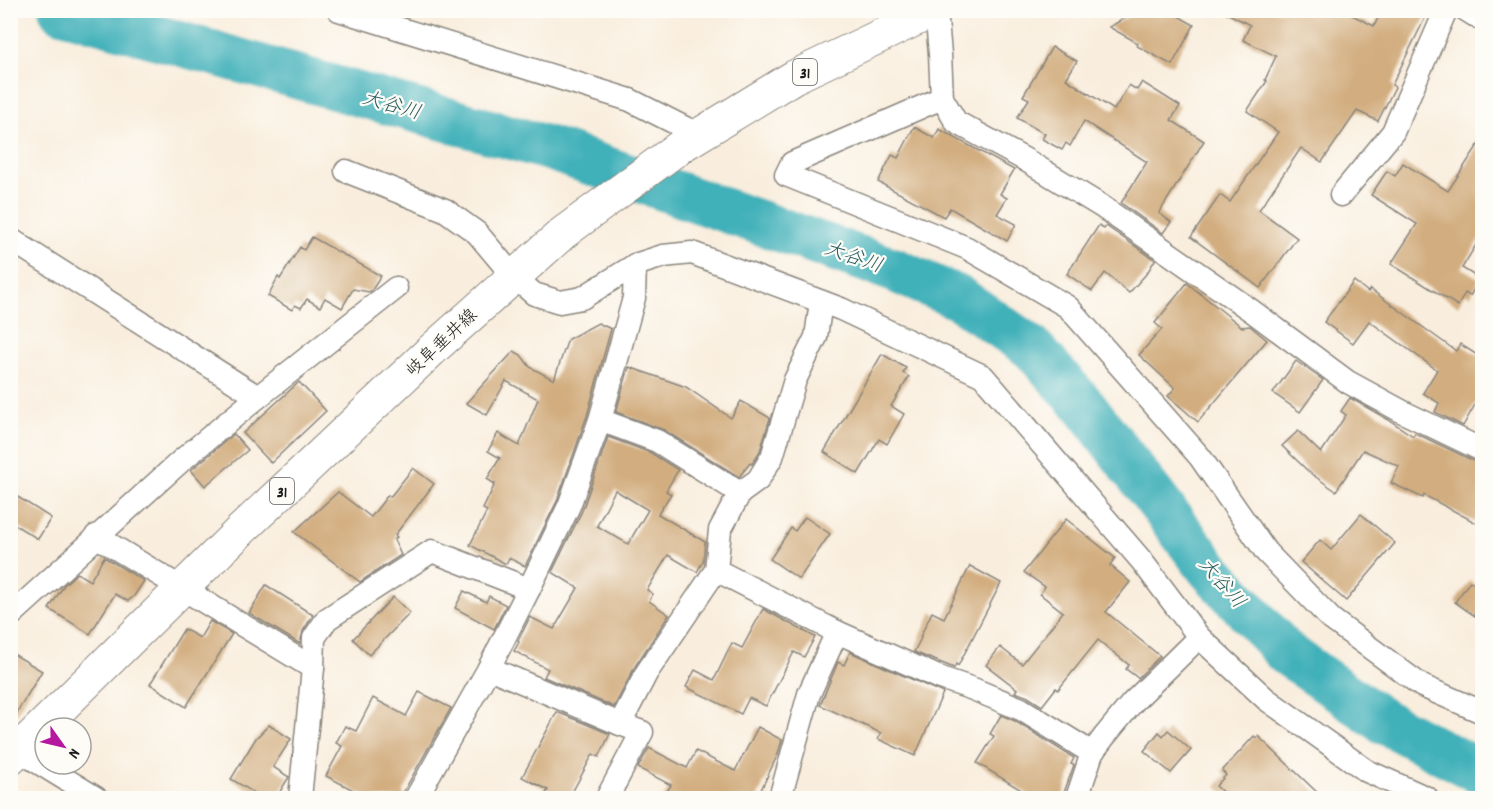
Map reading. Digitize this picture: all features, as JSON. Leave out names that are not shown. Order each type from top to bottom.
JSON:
[{"type":"main road","name":"岐阜垂井線","points":[[13,751],[240,531],[427,355],[563,233],[690,140],[794,77],[936,10]]},
{"type":"street","points":[[339,10],[630,100],[690,140]]},
{"type":"street","points":[[936,10],[942,98],[956,122],[1024,159],[1101,206],[1252,311],[1348,382],[1403,412],[1482,450]]},
{"type":"street","points":[[1341,195],[1393,132],[1446,10]]},
{"type":"street","points":[[1466,10],[1482,20]]},
{"type":"street","points":[[942,98],[792,163],[786,175],[967,248],[1068,307],[1200,457],[1266,552],[1331,619],[1422,686],[1482,712]]},
{"type":"street","points":[[346,171],[445,210],[477,233],[513,276],[534,294],[560,302],[582,298],[635,265],[663,256],[692,254],[841,309],[982,376],[1142,560],[1198,637],[1266,699],[1367,771],[1427,798]]},
{"type":"street","points":[[10,240],[258,396]]},
{"type":"street","points":[[416,798],[489,668],[569,506],[600,420],[634,298],[635,265]]},
{"type":"street","points":[[10,616],[182,460],[258,396],[396,288]]},
{"type":"street","points":[[620,724],[647,672],[716,570],[720,530],[740,493],[758,480],[772,457],[795,380],[816,337],[821,302]]},
{"type":"street","points":[[600,420],[657,441],[740,493]]},
{"type":"street","points":[[96,537],[313,668]]},
{"type":"street","points":[[300,798],[315,638],[327,619],[432,551],[529,589]]},
{"type":"street","points":[[716,570],[837,632],[938,677],[1021,709],[1092,753]]},
{"type":"street","points":[[780,798],[809,694],[837,632]]},
{"type":"street","points":[[1077,798],[1092,753],[1132,704],[1198,637]]},
{"type":"street","points":[[489,668],[642,732],[607,798]]},
{"type":"street","points":[[13,751],[96,798]]},
{"type":"building","points":[[1140,10],[1168,10],[1194,25],[1172,65],[1137,46],[1138,43],[1109,27]]},
{"type":"building","points":[[1221,10],[1342,10],[1374,26],[1382,10],[1429,10],[1392,85],[1395,87],[1378,121],[1357,111],[1322,162],[1301,148],[1259,210],[1297,238],[1260,288],[1191,237],[1220,195],[1230,202],[1278,132],[1247,111],[1267,81],[1265,80],[1276,56],[1243,40],[1250,25]]},
{"type":"building","points":[[1052,47],[1077,61],[1066,79],[1114,110],[1129,85],[1137,90],[1142,82],[1180,106],[1171,120],[1204,141],[1159,213],[1171,222],[1163,233],[1121,203],[1147,162],[1084,121],[1070,146],[1066,143],[1062,150],[1042,139],[1045,134],[1017,118],[1029,99],[1023,96]]},
{"type":"building","points":[[914,127],[934,138],[939,129],[1014,170],[1000,194],[1007,198],[997,214],[1016,224],[1007,241],[950,208],[944,217],[878,182],[892,155],[898,158]]},
{"type":"building","points":[[1482,139],[1482,235],[1462,268],[1480,279],[1470,296],[1465,293],[1458,306],[1391,264],[1417,224],[1371,195],[1387,171],[1395,176],[1403,163],[1448,191]]},
{"type":"building","points":[[1099,225],[1104,229],[1106,226],[1155,260],[1129,293],[1105,273],[1092,291],[1067,274]]},
{"type":"building","points":[[312,237],[381,276],[372,290],[369,292],[353,289],[342,308],[325,298],[320,307],[307,299],[301,308],[295,305],[292,310],[268,296],[278,277],[280,279],[300,247],[304,250]]},
{"type":"building","points":[[1354,281],[1368,292],[1370,289],[1456,351],[1460,344],[1482,358],[1482,407],[1476,403],[1463,426],[1435,412],[1439,403],[1423,393],[1437,370],[1369,321],[1353,343],[1324,322]]},
{"type":"building","points":[[1187,283],[1242,327],[1250,326],[1267,340],[1198,422],[1168,396],[1175,388],[1139,355],[1162,329],[1155,323]]},
{"type":"building","points":[[598,323],[611,329],[587,416],[557,501],[525,566],[509,558],[506,564],[470,545],[487,511],[483,509],[495,484],[487,479],[500,458],[488,451],[498,433],[519,446],[538,399],[506,381],[487,415],[466,403],[514,351],[521,355],[530,367],[554,380],[568,339]]},
{"type":"building","points":[[882,354],[906,368],[903,373],[909,377],[891,406],[904,414],[887,444],[879,439],[858,474],[824,452]]},
{"type":"building","points":[[1296,361],[1323,380],[1300,412],[1273,393]]},
{"type":"building","points":[[629,367],[686,387],[731,418],[741,401],[770,418],[760,451],[752,464],[750,463],[739,477],[664,430],[616,412]]},
{"type":"building","points":[[299,382],[326,411],[271,463],[243,433]]},
{"type":"building","points":[[1350,398],[1413,436],[1415,433],[1482,463],[1482,526],[1424,495],[1423,498],[1391,483],[1399,466],[1363,450],[1336,491],[1310,473],[1282,446],[1298,431],[1321,453],[1346,415],[1341,411]]},
{"type":"building","points":[[234,434],[248,450],[205,486],[191,470]]},
{"type":"building","points":[[608,437],[651,453],[678,470],[666,491],[671,494],[658,514],[705,542],[703,561],[697,572],[668,555],[647,590],[653,594],[649,601],[669,615],[636,665],[614,707],[544,677],[548,669],[514,651],[530,617],[554,629],[578,588],[552,572],[582,511]],"holes":[[[615,490],[648,510],[628,544],[597,526]]]},
{"type":"building","points":[[413,468],[434,484],[395,535],[397,537],[394,540],[401,555],[360,582],[294,532],[338,492],[371,517]]},
{"type":"building","points":[[10,492],[51,518],[38,539],[10,522]]},
{"type":"building","points":[[1361,514],[1395,543],[1346,601],[1301,562],[1320,540],[1331,550]]},
{"type":"building","points":[[805,517],[830,534],[799,579],[770,559],[791,528],[795,531]]},
{"type":"building","points":[[1066,519],[1115,558],[1110,565],[1130,582],[1106,612],[1160,656],[1138,678],[1126,669],[1129,665],[1098,640],[1058,690],[1056,688],[1042,706],[1015,692],[1017,689],[986,665],[1000,647],[1022,664],[1063,612],[1040,594],[1045,587],[1024,572]]},
{"type":"building","points":[[104,557],[144,581],[128,601],[115,594],[90,634],[49,609],[64,585],[77,573],[90,581]]},
{"type":"building","points":[[970,566],[1001,583],[958,666],[956,664],[954,668],[914,652],[932,612],[944,618]]},
{"type":"building","points":[[1470,581],[1482,590],[1482,621],[1455,602]]},
{"type":"building","points":[[266,585],[313,615],[303,631],[300,644],[249,613]]},
{"type":"building","points":[[464,591],[486,602],[489,596],[506,605],[494,629],[455,608]]},
{"type":"building","points":[[393,597],[410,613],[369,655],[353,639]]},
{"type":"building","points":[[763,609],[815,637],[804,657],[794,652],[766,706],[749,698],[741,714],[686,687],[695,670],[714,680],[732,643],[742,648]]},
{"type":"building","points":[[210,621],[232,634],[186,707],[150,684],[184,629],[200,638]]},
{"type":"building","points":[[10,652],[42,671],[10,724]]},
{"type":"building","points":[[850,652],[943,693],[915,756],[878,739],[881,733],[820,705],[838,662],[844,665]]},
{"type":"building","points":[[419,692],[451,708],[404,791],[403,798],[369,798],[326,776],[342,746],[336,743],[345,726],[356,731],[373,698],[406,716]]},
{"type":"building","points":[[557,712],[610,734],[599,757],[593,754],[569,798],[543,798],[548,790],[522,777]]},
{"type":"building","points":[[1001,715],[1015,721],[1074,758],[1071,764],[1074,765],[1062,798],[1034,798],[977,763],[994,736],[990,734]]},
{"type":"building","points":[[269,725],[291,739],[273,767],[289,777],[276,798],[263,798],[231,779],[256,738]]},
{"type":"building","points":[[758,727],[782,740],[778,754],[757,798],[663,798],[671,785],[638,768],[649,748],[687,768],[696,751],[735,771]]},
{"type":"building","points":[[1168,730],[1191,750],[1171,773],[1144,751],[1159,732],[1163,736]]},
{"type":"building","points":[[1254,736],[1256,738],[1258,736],[1323,798],[1229,798],[1216,786],[1226,775],[1222,771]]},
{"type":"waterway","name":"大谷川","points":[[61,10],[551,149],[894,270],[959,298],[1032,348],[1086,408],[1210,570],[1286,653],[1383,721],[1482,773]]}]
